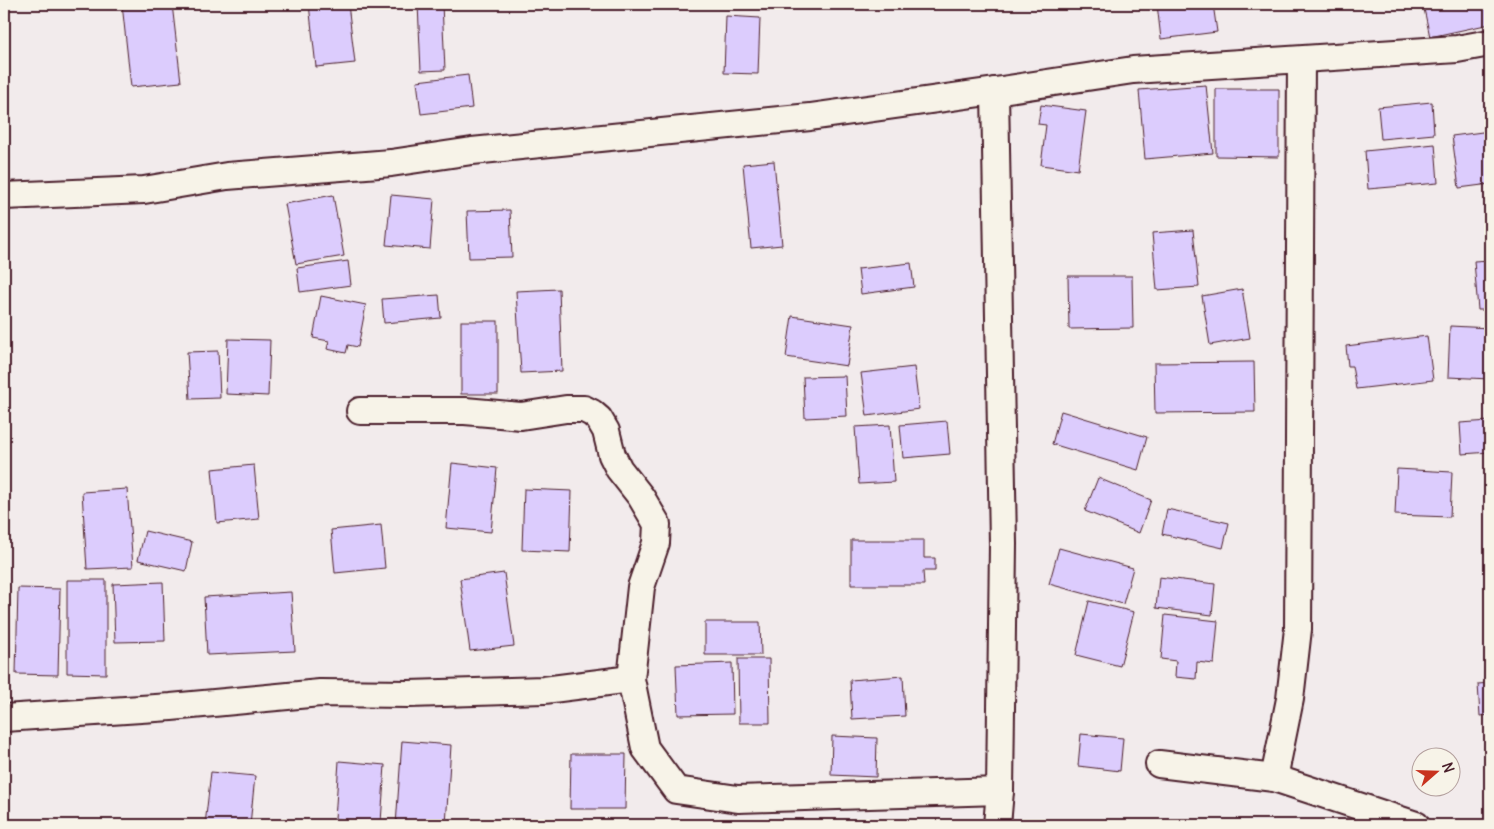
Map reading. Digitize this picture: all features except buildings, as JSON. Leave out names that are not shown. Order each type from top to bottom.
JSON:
[{"type":"street","points":[[4,196],[144,190],[227,176],[391,163],[472,151],[810,117],[995,92],[1133,70],[1457,49],[1490,43]]},
{"type":"street","points":[[1274,778],[1290,699],[1298,630],[1302,60]]},
{"type":"street","points":[[995,92],[1003,544],[1000,791],[997,825]]},
{"type":"street","points":[[360,411],[465,411],[521,416],[566,409],[584,409],[599,419],[606,431],[612,455],[619,469],[647,505],[657,524],[656,543],[641,587],[631,679],[645,748],[676,790],[738,799],[1000,791]]},
{"type":"street","points":[[4,718],[171,707],[320,693],[408,694],[544,690],[631,679]]},
{"type":"street","points":[[1159,764],[1274,778],[1416,825]]}]
